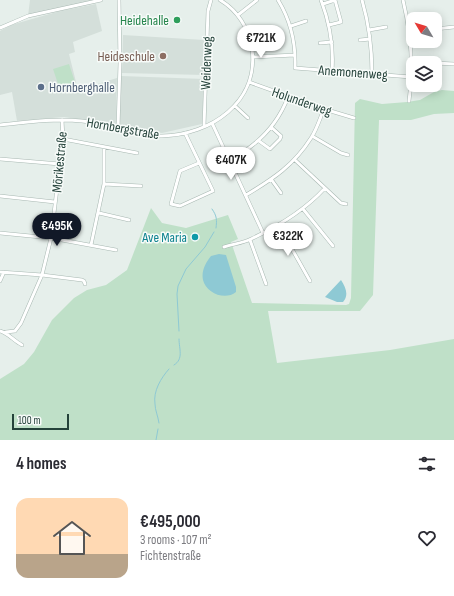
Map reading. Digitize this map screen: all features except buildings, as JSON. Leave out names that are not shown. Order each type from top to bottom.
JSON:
[{"type":"street","points":[[0,28],[28,16],[101,0]]},
{"type":"street","points":[[118,128],[120,56],[119,0]]},
{"type":"street","name":"Weidenweg","points":[[204,126],[208,11],[211,0]]},
{"type":"street","points":[[220,0],[238,15],[248,35],[253,57],[250,82]]},
{"type":"street","points":[[238,15],[257,0]]},
{"type":"street","points":[[253,57],[295,55],[291,26],[278,0]]},
{"type":"street","points":[[321,0],[329,25],[332,42],[332,71]]},
{"type":"street","points":[[323,4],[335,0],[341,17],[341,22],[329,25]]},
{"type":"street","points":[[362,0],[372,50],[372,74]]},
{"type":"street","points":[[404,0],[407,12]]},
{"type":"street","points":[[291,26],[306,21]]},
{"type":"street","points":[[369,30],[386,27]]},
{"type":"street","points":[[442,28],[454,27]]},
{"type":"street","points":[[248,35],[265,29]]},
{"type":"street","points":[[360,40],[370,39]]},
{"type":"street","points":[[320,43],[332,42]]},
{"type":"street","name":"Anemonenweg","points":[[295,55],[295,68],[406,77]]},
{"type":"street","points":[[442,63],[454,64]]},
{"type":"street","name":"Hornbergstraße","points":[[0,125],[62,120],[82,121],[162,136],[185,133],[219,119],[235,106],[250,82]]},
{"type":"street","name":"Holunderweg","points":[[250,82],[324,109],[354,118]]},
{"type":"street","points":[[409,101],[410,92]]},
{"type":"street","points":[[229,160],[245,151],[259,140],[271,127],[279,116],[288,96]]},
{"type":"street","points":[[235,106],[248,118]]},
{"type":"street","points":[[246,195],[271,179],[295,160],[312,136],[324,109]]},
{"type":"street","name":"Mörikestraße","points":[[6,332],[15,331],[21,323],[42,275],[51,238],[60,164],[62,120]]},
{"type":"street","points":[[212,123],[263,233]]},
{"type":"street","points":[[259,140],[270,149],[280,139],[281,136],[271,127]]},
{"type":"street","points":[[185,133],[213,191],[180,206],[171,204],[180,171],[199,163]]},
{"type":"street","points":[[312,136],[348,155]]},
{"type":"street","points":[[62,139],[138,153]]},
{"type":"street","points":[[91,245],[104,184],[104,147]]},
{"type":"street","points":[[0,159],[60,164]]},
{"type":"street","points":[[295,160],[341,202],[346,204]]},
{"type":"street","points":[[271,179],[281,193]]},
{"type":"street","points":[[104,184],[141,186]]},
{"type":"street","points":[[224,247],[250,240],[279,226],[303,209],[325,188]]},
{"type":"street","points":[[0,196],[55,202]]},
{"type":"street","points":[[303,209],[332,246]]},
{"type":"street","points":[[98,213],[129,220]]},
{"type":"street","points":[[279,226],[310,281]]},
{"type":"street","points":[[0,233],[51,238],[116,250]]},
{"type":"street","points":[[250,240],[266,284]]},
{"type":"street","points":[[0,281],[2,272],[42,275],[84,281],[85,284]]},
{"type":"street","points":[[0,333],[6,332],[15,341],[22,345]]},
{"type":"shaded area","points":[[30,0],[101,0],[28,16]]},
{"type":"shaded area","points":[[96,4],[102,31],[73,42],[75,52],[69,54],[78,90],[117,78],[116,125],[64,117],[17,121],[12,92],[0,95],[0,31],[11,25],[60,11]]},
{"type":"shaded area","name":"Heideschule","points":[[123,35],[204,40],[204,75],[122,73]]},
{"type":"shaded area","points":[[121,76],[204,79],[202,124],[162,133],[120,126]]},
{"type":"green space","points":[[69,64],[77,88],[61,93],[53,69]]},
{"type":"green space","points":[[442,90],[454,91],[454,113],[434,114],[411,120],[379,120],[373,295],[360,311],[268,311],[277,363],[390,350],[454,339],[454,440],[0,440],[0,379],[24,364],[34,352],[52,320],[74,298],[87,290],[106,285],[127,270],[151,208],[162,223],[186,228],[228,215],[238,239],[231,242],[252,303],[349,304],[351,298],[355,103],[360,99],[382,104],[420,100],[434,92],[442,92]]},
{"type":"water","points":[[219,254],[226,255],[236,287],[236,292],[232,295],[222,296],[212,292],[205,285],[203,280],[203,270],[207,261],[211,256]]},
{"type":"water","points":[[341,280],[346,291],[346,297],[343,302],[337,302],[325,297]]},
{"type":"waterway","points":[[212,209],[216,218],[216,228]]},
{"type":"waterway","points":[[179,331],[178,286],[186,269],[205,247],[214,232]]},
{"type":"waterway","points":[[174,365],[180,357],[179,339]]},
{"type":"waterway","points":[[159,423],[155,406],[155,394],[163,376],[169,369]]},
{"type":"waterway","points":[[156,440],[158,429]]},
{"type":"place","name":"Heidehalle","points":[[177,20]]},
{"type":"place","name":"Heideschule","points":[[163,56]]},
{"type":"place","name":"Hornberghalle","points":[[41,87]]},
{"type":"place","name":"Ave Maria","points":[[195,237]]}]
